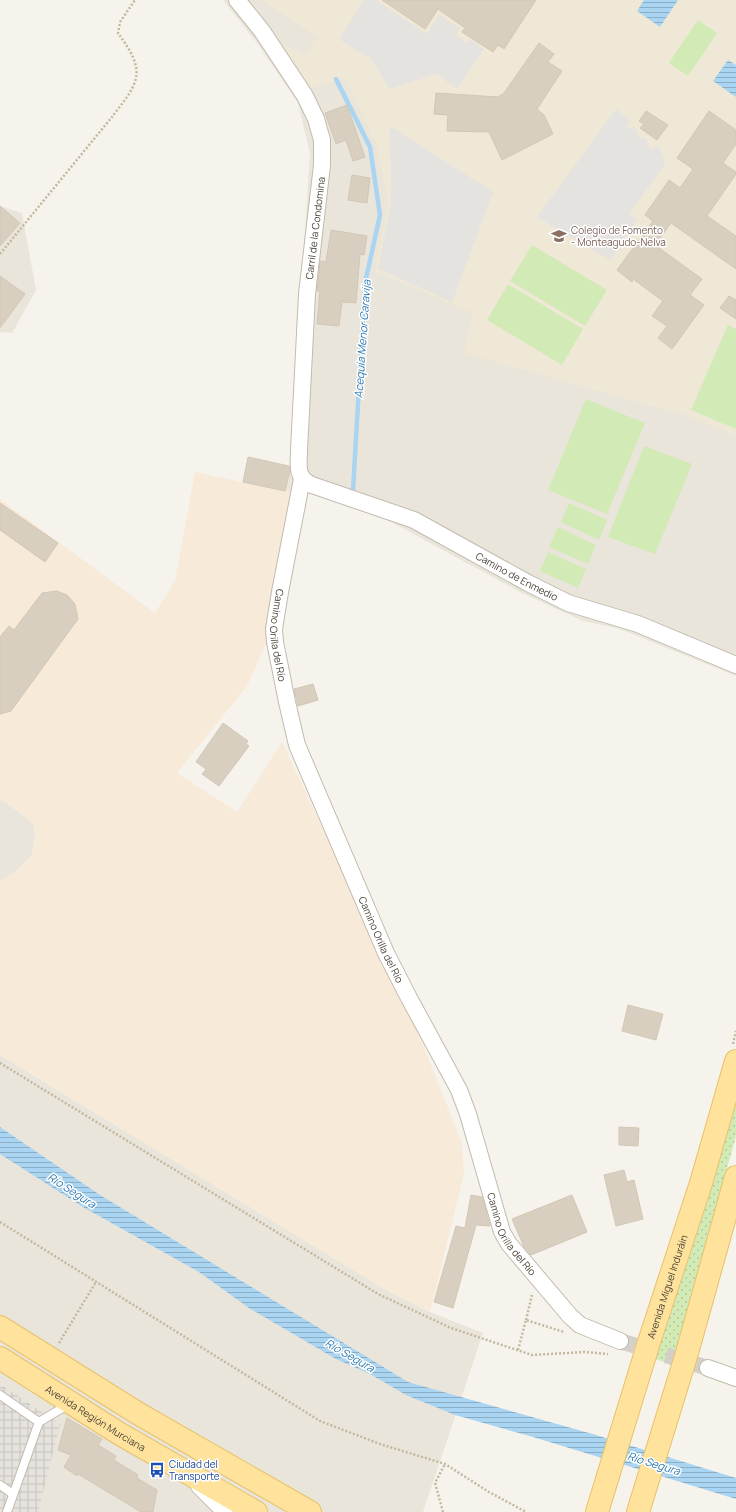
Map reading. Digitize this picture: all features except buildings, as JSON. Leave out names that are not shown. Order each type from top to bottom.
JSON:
[{"type":"main road","name":"Avenida Miguel Induráin","points":[[597,1512],[701,1183],[736,1061]]},
{"type":"main road","points":[[638,1512],[678,1381],[736,1177]]},
{"type":"main road","points":[[0,1327],[194,1446],[310,1512]]},
{"type":"main road","name":"Avenida Región Murciana","points":[[0,1358],[70,1403],[182,1469]]},
{"type":"main road","points":[[182,1469],[256,1512]]},
{"type":"street","name":"Carril de la Condomina","points":[[237,0],[262,31],[305,96],[316,119],[322,140],[322,165],[307,294],[299,450],[299,472],[302,479]]},
{"type":"street","name":"Camino de Enmedio","points":[[302,479],[312,485],[414,520],[528,583],[568,603],[638,624],[736,665]]},
{"type":"street","name":"Camino Orilla del Río","points":[[302,479],[274,629],[275,642],[287,702],[298,745],[386,953],[408,998],[459,1090],[468,1114],[497,1219],[502,1232],[509,1244],[570,1316],[580,1325],[617,1348]]},
{"type":"street","points":[[708,1368],[736,1378]]},
{"type":"street","name":"Avenida Región Murciana","points":[[182,1469],[225,1512]]},
{"type":"lane","points":[[0,1395],[39,1422]]},
{"type":"lane","points":[[7,1512],[39,1422],[70,1403]]},
{"type":"lane","points":[[0,1484],[13,1494]]},
{"type":"path","points":[[0,254],[112,117],[128,95],[136,78],[136,66],[129,50],[118,33],[120,22],[135,0]]},
{"type":"path","points":[[0,1063],[378,1294],[451,1328],[532,1355],[585,1352],[617,1348]]},
{"type":"path","points":[[0,1222],[320,1421],[380,1444],[445,1464],[489,1492],[526,1512]]},
{"type":"path","points":[[518,1350],[537,1278]]},
{"type":"path","points":[[49,1358],[96,1282]]},
{"type":"path","points":[[526,1320],[534,1322]]},
{"type":"path","points":[[443,1512],[435,1482],[445,1464]]},
{"type":"shaded area","points":[[223,0],[736,0],[736,676],[620,629],[583,621],[522,593],[371,511],[311,492],[294,493],[285,491],[290,466],[310,153],[298,103],[257,43]]},
{"type":"shaded area","name":"Colegio de Fomento - Monteagudo-Nelva","points":[[262,0],[734,0],[736,3],[736,436],[688,416],[464,353],[473,313],[375,271],[388,202],[377,146],[345,78],[311,88],[282,43],[305,57],[317,37]]},
{"type":"shaded area","points":[[364,0],[376,0],[427,34],[439,15],[459,28],[456,35],[467,43],[470,39],[484,49],[457,89],[436,74],[390,89],[369,56],[364,56],[339,39]]},
{"type":"shaded area","points":[[616,109],[630,120],[626,126],[630,129],[635,127],[640,139],[645,137],[650,150],[659,146],[665,164],[629,214],[637,220],[610,260],[537,217]]},
{"type":"shaded area","points":[[390,126],[493,192],[452,302],[378,269],[391,203]]},
{"type":"shaded area","points":[[0,206],[22,213],[36,290],[12,333],[0,332]]},
{"type":"shaded area","points":[[195,472],[294,493],[266,643],[247,686],[177,773],[237,812],[282,742],[414,1023],[462,1143],[464,1174],[430,1312],[386,1290],[0,1055],[0,882],[17,870],[32,855],[35,833],[33,824],[28,819],[0,798],[0,499],[155,613],[175,581]]},
{"type":"shaded area","points":[[0,798],[33,824],[35,833],[32,855],[17,870],[0,882]]},
{"type":"shaded area","points":[[0,1055],[386,1290],[430,1312],[483,1333],[423,1512],[0,1512]]},
{"type":"shaded area","points":[[0,1384],[60,1424],[38,1512],[0,1512]]},
{"type":"green space","points":[[698,20],[717,33],[688,76],[669,63]]},
{"type":"green space","points":[[532,245],[607,290],[585,326],[510,281]]},
{"type":"green space","points":[[508,284],[583,329],[562,365],[487,320]]},
{"type":"green space","points":[[728,325],[736,329],[736,429],[691,410]]},
{"type":"green space","points":[[586,399],[645,423],[607,514],[548,490]]},
{"type":"green space","points":[[644,446],[692,464],[655,554],[608,537]]},
{"type":"green space","points":[[569,503],[607,520],[599,540],[561,522]]},
{"type":"green space","points":[[558,527],[596,545],[588,564],[549,547]]},
{"type":"green space","points":[[548,552],[586,569],[578,588],[540,571]]},
{"type":"green space","points":[[736,1098],[736,1136],[673,1364],[654,1359],[708,1200]]},
{"type":"water","points":[[644,0],[678,0],[660,27],[637,11]]},
{"type":"water","points":[[728,60],[736,65],[736,97],[713,81]]},
{"type":"water","name":"Río Segura","points":[[0,1127],[100,1195],[408,1382],[596,1435],[736,1478],[736,1499],[533,1437],[455,1415],[406,1395],[370,1374],[336,1359],[249,1308],[199,1272],[83,1207],[0,1154]]},
{"type":"waterway","name":"Acequia Menor Caravija","points":[[336,79],[370,147],[380,215],[365,283],[353,490]]},
{"type":"tunnel","points":[[620,1341],[708,1368]]},
{"type":"place","name":"Colegio de Fomento - Monteagudo-Nelva","points":[[559,236]]},
{"type":"place","name":"Ciudad del Transporte","points":[[157,1470]]}]
